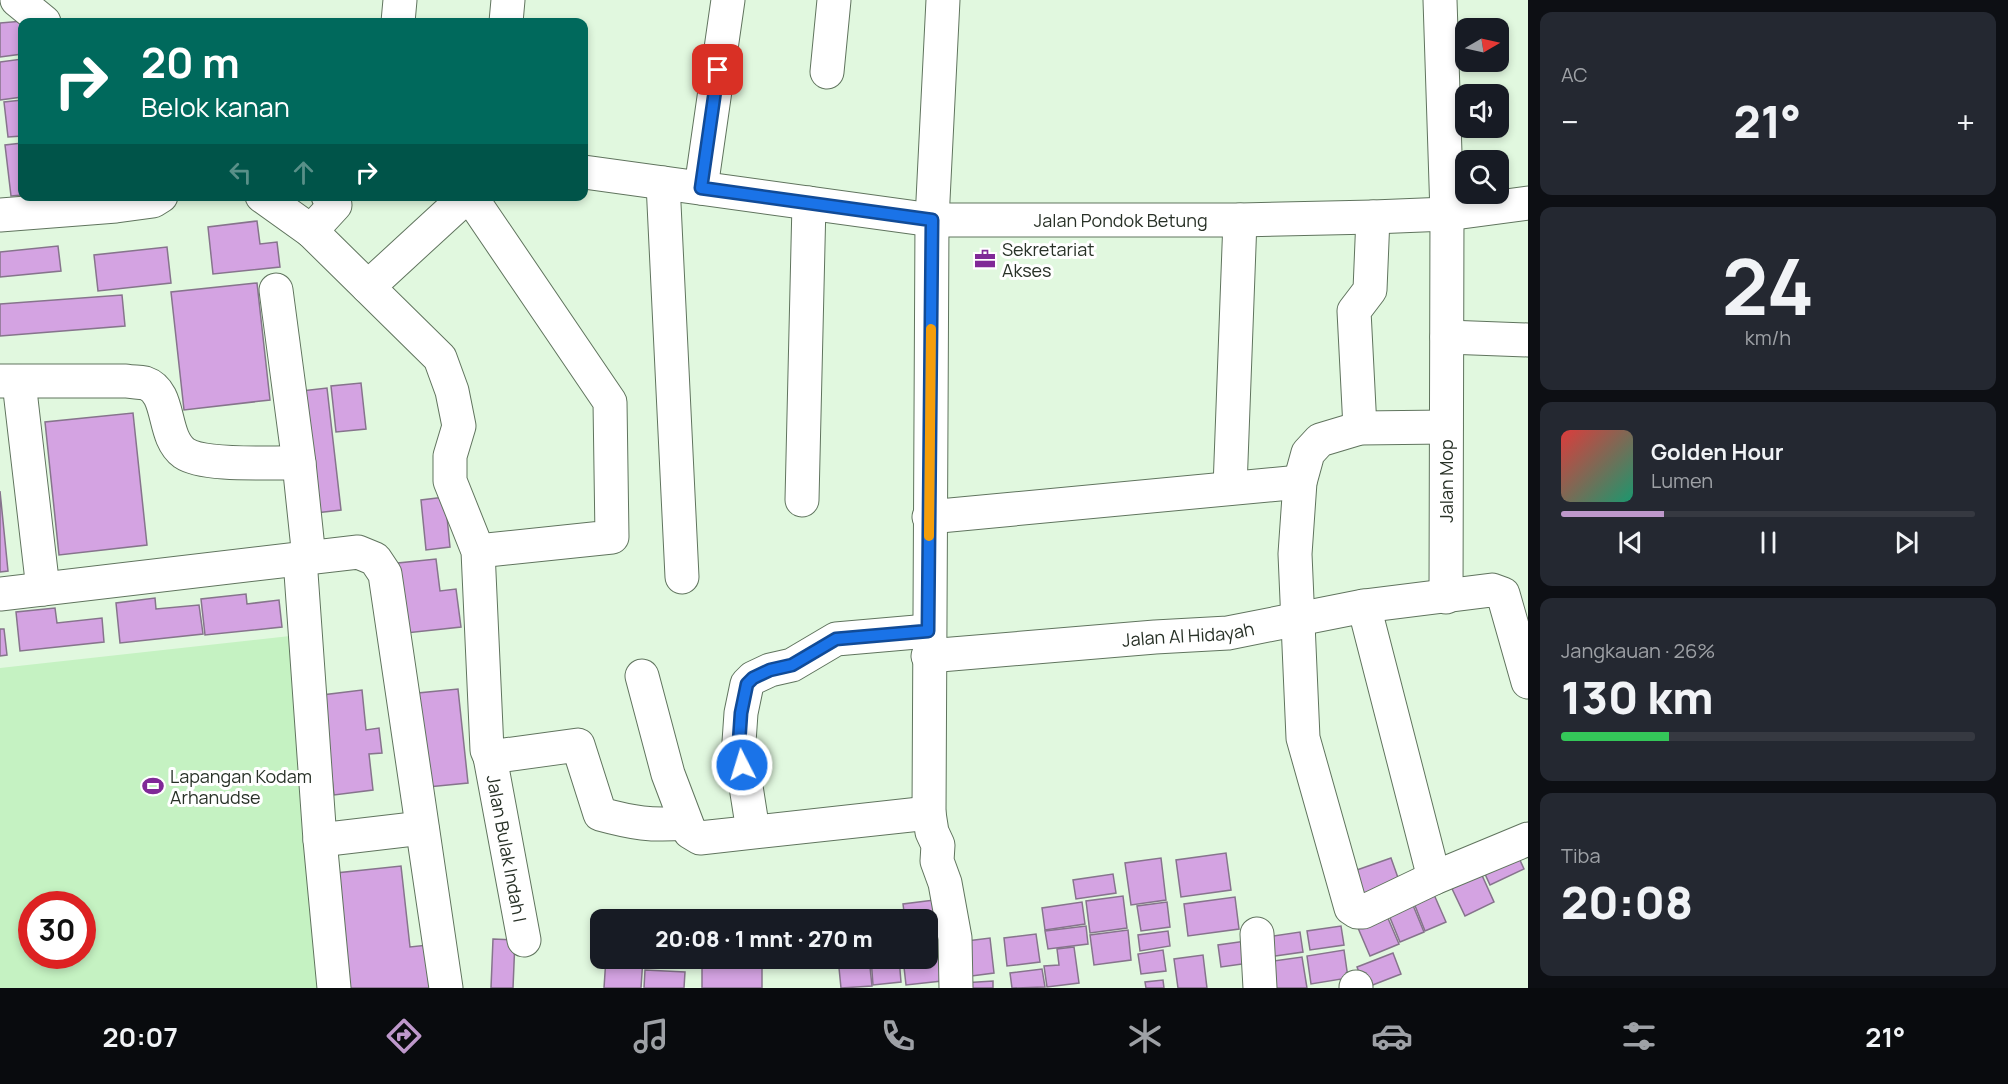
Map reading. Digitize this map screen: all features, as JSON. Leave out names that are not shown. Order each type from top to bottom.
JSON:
[{"type":"street","points":[[17,0],[39,18]]},
{"type":"street","points":[[398,18],[400,0]]},
{"type":"street","points":[[506,18],[508,0]]},
{"type":"street","points":[[701,188],[728,0]]},
{"type":"street","points":[[827,72],[834,0]]},
{"type":"street","points":[[943,0],[932,220],[928,644],[929,813],[932,832],[938,845],[937,861],[945,883],[955,938],[956,988]]},
{"type":"street","points":[[1440,0],[1447,214]]},
{"type":"street","name":"Jalan Pondok Betung","points":[[588,173],[932,220],[1240,220],[1373,217],[1447,214],[1528,203]]},
{"type":"street","points":[[663,183],[682,577]]},
{"type":"street","points":[[1,208],[116,206],[153,201]]},
{"type":"street","name":"Jalan Bulak Indah I","points":[[269,201],[311,231],[440,358],[452,391],[459,426],[450,456],[450,481],[478,551],[488,750],[524,940]]},
{"type":"street","points":[[311,231],[334,205],[331,201]]},
{"type":"street","points":[[368,287],[463,201]]},
{"type":"street","points":[[471,201],[610,402],[612,537],[478,551]]},
{"type":"street","points":[[802,500],[809,203]]},
{"type":"street","name":"Jalan Mop","points":[[1446,597],[1447,214]]},
{"type":"street","points":[[1360,428],[1354,311],[1370,290],[1373,217]]},
{"type":"street","points":[[1230,488],[1240,220]]},
{"type":"street","points":[[276,290],[299,462],[320,840],[334,988]]},
{"type":"street","points":[[1447,337],[1528,340]]},
{"type":"street","points":[[43,589],[9,381],[146,383],[160,394],[172,438],[184,453],[204,461],[299,462]]},
{"type":"street","points":[[1446,427],[1360,428],[1320,440],[1308,453],[1300,482],[1295,554],[1303,738],[1351,908],[1357,912],[1364,912],[1434,878],[1528,839]]},
{"type":"street","points":[[929,518],[1300,482]]},
{"type":"street","points":[[0,594],[358,552],[375,559],[385,574],[446,988]]},
{"type":"street","points":[[1446,597],[1492,590],[1503,594],[1528,682]]},
{"type":"street","name":"Jalan Al Hidayah","points":[[753,831],[739,742],[742,705],[747,684],[753,678],[770,670],[792,665],[836,639],[928,644],[1228,633],[1364,606],[1446,597]]},
{"type":"street","points":[[1364,606],[1434,878]]},
{"type":"street","points":[[642,676],[668,774],[690,832],[700,838],[929,813]]},
{"type":"street","points":[[490,757],[578,745],[600,814],[630,823],[655,826],[686,823]]},
{"type":"street","points":[[320,840],[422,828]]},
{"type":"street","points":[[1257,934],[1260,988]]},
{"type":"green space","name":"Lapangan Kodam Arhanudse","points":[[290,636],[329,988],[0,988],[0,668]]},
{"type":"building","points":[[18,21],[18,55],[0,57],[0,23]]},
{"type":"building","points":[[18,60],[18,98],[0,100],[0,62]]},
{"type":"building","points":[[18,100],[18,136],[8,137],[4,102]]},
{"type":"building","points":[[18,143],[18,195],[11,196],[5,145]]},
{"type":"building","points":[[257,221],[260,244],[277,242],[280,267],[213,274],[208,227]]},
{"type":"building","points":[[58,246],[61,271],[0,277],[0,252]]},
{"type":"building","points":[[167,247],[171,283],[98,291],[94,255]]},
{"type":"building","points":[[257,283],[270,400],[184,410],[171,292]]},
{"type":"building","points":[[122,295],[125,326],[0,336],[0,304]]},
{"type":"building","points":[[361,383],[366,429],[336,432],[331,386]]},
{"type":"building","points":[[327,388],[341,510],[307,514],[293,392]]},
{"type":"building","points":[[133,413],[147,545],[59,555],[45,422]]},
{"type":"building","points":[[0,491],[8,571],[0,572]]},
{"type":"building","points":[[445,497],[450,547],[426,550],[421,500]]},
{"type":"building","points":[[436,559],[440,591],[456,589],[461,627],[406,633],[398,563]]},
{"type":"building","points":[[246,594],[247,604],[279,600],[282,627],[205,635],[201,599]]},
{"type":"building","points":[[155,598],[156,609],[199,605],[203,634],[120,643],[116,603]]},
{"type":"building","points":[[55,608],[57,623],[102,618],[104,642],[20,651],[16,612]]},
{"type":"building","points":[[0,629],[4,629],[7,655],[0,656]]},
{"type":"building","points":[[458,689],[468,783],[428,787],[418,693]]},
{"type":"building","points":[[362,690],[366,730],[379,728],[382,753],[369,754],[373,790],[334,795],[322,695]]},
{"type":"building","points":[[1514,847],[1524,869],[1490,885],[1480,863]]},
{"type":"building","points":[[1226,853],[1231,890],[1181,897],[1176,860]]},
{"type":"building","points":[[1161,858],[1166,900],[1131,905],[1125,863]]},
{"type":"building","points":[[1391,858],[1402,889],[1365,902],[1354,871]]},
{"type":"building","points":[[1476,862],[1494,902],[1465,916],[1446,876]]},
{"type":"building","points":[[401,866],[410,947],[428,945],[433,988],[349,988],[336,873]]},
{"type":"building","points":[[1113,874],[1116,893],[1076,899],[1073,880]]},
{"type":"building","points":[[1432,890],[1446,922],[1425,931],[1412,898]]},
{"type":"building","points":[[1123,896],[1127,928],[1090,933],[1086,901]]},
{"type":"building","points":[[1235,897],[1239,929],[1188,936],[1184,904]]},
{"type":"building","points":[[1410,898],[1424,932],[1400,942],[1386,908]]},
{"type":"building","points":[[942,899],[947,934],[938,935],[938,909],[904,909],[903,904]]},
{"type":"building","points":[[1082,902],[1085,924],[1045,930],[1042,908]]},
{"type":"building","points":[[1167,902],[1170,927],[1141,931],[1137,906]]},
{"type":"building","points":[[1384,909],[1399,944],[1370,956],[1355,921]]},
{"type":"building","points":[[1086,926],[1088,944],[1048,949],[1045,931]]},
{"type":"building","points":[[1341,926],[1344,945],[1310,950],[1307,931]]},
{"type":"building","points":[[1128,930],[1131,960],[1094,965],[1090,935]]},
{"type":"building","points":[[1168,931],[1170,946],[1140,951],[1138,935]]},
{"type":"building","points":[[1300,932],[1303,952],[1269,957],[1267,937]]},
{"type":"building","points":[[1036,934],[1040,962],[1007,966],[1004,938]]},
{"type":"building","points":[[990,938],[994,973],[964,977],[959,942]]},
{"type":"building","points":[[493,939],[515,940],[513,988],[491,988]]},
{"type":"building","points":[[1253,940],[1256,962],[1221,967],[1218,945]]},
{"type":"building","points":[[946,941],[951,980],[906,985],[904,969],[938,969],[938,942]]},
{"type":"building","points":[[1074,947],[1079,983],[1047,987],[1044,966],[1059,965],[1057,949]]},
{"type":"building","points":[[1163,950],[1166,971],[1141,974],[1138,954]]},
{"type":"building","points":[[1344,950],[1348,978],[1311,984],[1307,956]]},
{"type":"building","points":[[1393,953],[1401,974],[1365,988],[1357,967]]},
{"type":"building","points":[[1203,955],[1207,988],[1178,988],[1174,959]]},
{"type":"building","points":[[1302,957],[1307,988],[1271,988],[1267,962]]},
{"type":"building","points":[[605,969],[642,969],[641,988],[604,988]]},
{"type":"building","points":[[702,969],[762,969],[762,988],[702,988]]},
{"type":"building","points":[[839,969],[870,969],[872,986],[841,988]]},
{"type":"building","points":[[872,969],[900,969],[901,982],[873,985]]},
{"type":"building","points":[[1042,969],[1045,987],[1012,988],[1010,973]]},
{"type":"building","points":[[645,970],[685,972],[684,988],[644,988]]},
{"type":"building","points":[[1163,980],[1164,988],[1146,988],[1145,982]]},
{"type":"building","points":[[993,981],[993,988],[963,988],[962,983]]},
{"type":"slow traffic","points":[[929,536],[931,329]]},
{"type":"place","name":"Sekretariat Akses","points":[[985,259]]},
{"type":"place","name":"Lapangan Kodam Arhanudse","points":[[153,786]]},
{"type":"route","points":[[718,70],[701,188],[932,220],[928,631],[836,639],[792,665],[770,670],[753,678],[747,684],[741,713],[739,742],[742,765]]}]
